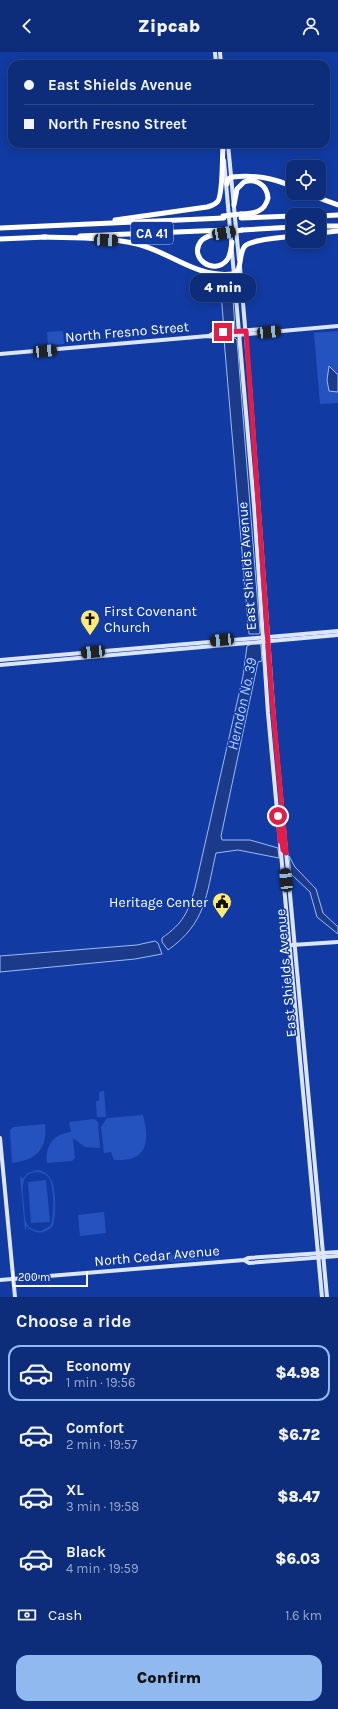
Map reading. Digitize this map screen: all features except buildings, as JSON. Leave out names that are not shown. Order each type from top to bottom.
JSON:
[{"type":"highway","points":[[79,224],[214,205],[221,194],[225,148]]},
{"type":"highway","points":[[227,184],[228,179],[232,177],[264,176],[286,184]]},
{"type":"highway","points":[[234,205],[237,190],[244,182],[256,181],[264,187],[268,198],[264,207],[253,213],[241,216]]},
{"type":"highway","points":[[324,200],[338,205]]},
{"type":"highway","points":[[326,216],[338,215]]},
{"type":"highway","points":[[241,216],[286,216]]},
{"type":"highway","name":"CA 41","points":[[0,228],[66,224],[199,220],[241,216]]},
{"type":"highway","points":[[326,226],[338,226]]},
{"type":"highway","name":"CA 41","points":[[80,237],[286,227]]},
{"type":"highway","points":[[224,231],[200,242],[198,255],[202,262],[212,267],[221,265],[227,260],[232,242]]},
{"type":"highway","points":[[326,232],[338,231]]},
{"type":"highway","points":[[0,239],[80,237],[131,242],[158,251],[204,272],[215,274],[234,274],[240,267],[242,251],[248,244],[286,237]]},
{"type":"main road","name":"East Shields Avenue","points":[[225,148],[234,274],[289,886],[292,945],[314,1207],[327,1297]]},
{"type":"main road","name":"East Shields Avenue","points":[[226,148],[232,177],[250,386],[266,638],[268,713],[319,1214],[322,1297]]},
{"type":"main road","name":"North Fresno Street","points":[[0,354],[338,326]]},
{"type":"main road","points":[[242,361],[247,385],[250,386]]},
{"type":"main road","points":[[0,663],[222,640],[258,639],[337,632]]},
{"type":"main road","points":[[266,638],[319,637],[322,634],[337,632]]},
{"type":"main road","points":[[0,663],[196,647],[252,639]]},
{"type":"main road","points":[[196,647],[219,643],[222,640]]},
{"type":"main road","points":[[280,841],[282,843],[283,850],[286,853]]},
{"type":"main road","points":[[282,862],[284,864],[286,880],[289,886]]},
{"type":"main road","points":[[292,945],[338,942]]},
{"type":"main road","points":[[0,1138],[14,1297]]},
{"type":"main road","points":[[310,1160],[312,1162],[314,1182],[317,1193]]},
{"type":"main road","points":[[314,1207],[319,1214]]},
{"type":"main road","name":"North Cedar Avenue","points":[[244,1260],[249,1263],[267,1262],[321,1256],[338,1252]]},
{"type":"main road","points":[[267,1262],[280,1258],[281,1256]]},
{"type":"main road","name":"North Cedar Avenue","points":[[0,1280],[244,1260],[248,1258],[281,1256],[338,1256]]},
{"type":"shaded area","points":[[63,331],[64,344],[48,345],[47,332]]},
{"type":"shaded area","points":[[338,331],[338,403],[320,404],[314,333]]},
{"type":"shaded area","points":[[104,1091],[106,1117],[97,1117],[96,1101],[99,1101],[99,1092]]},
{"type":"shaded area","points":[[143,1115],[146,1128],[146,1141],[141,1152],[137,1156],[130,1159],[114,1160],[111,1152],[104,1153],[101,1127],[107,1118]]},
{"type":"shaded area","points":[[94,1119],[98,1122],[100,1148],[85,1147],[73,1138],[75,1158],[72,1161],[47,1163],[47,1151],[55,1138],[59,1135],[71,1132],[69,1122]]},
{"type":"shaded area","points":[[45,1124],[44,1140],[39,1152],[28,1159],[12,1163],[10,1130],[13,1127]]},
{"type":"shaded area","points":[[38,1170],[42,1171],[49,1176],[53,1183],[55,1217],[54,1223],[49,1230],[35,1232],[26,1226],[25,1230],[20,1177],[21,1176],[22,1179],[28,1173]],"holes":[[[38,1172],[49,1178],[51,1182],[53,1202],[52,1222],[50,1226],[41,1231],[31,1228],[26,1222],[23,1190],[23,1184],[27,1175]]]},
{"type":"shaded area","points":[[46,1180],[50,1222],[31,1223],[28,1182]]},
{"type":"shaded area","points":[[104,1212],[106,1233],[80,1236],[78,1215]]},
{"type":"shaded area","points":[[170,1255],[200,1259],[220,1259],[170,1262],[168,1261],[168,1257]]},
{"type":"water","points":[[220,281],[229,281],[232,284],[235,329],[224,330]]},
{"type":"water","points":[[235,338],[237,340],[259,634],[249,634],[224,339]]},
{"type":"water","points":[[329,366],[338,375],[338,392],[329,391],[327,380]]},
{"type":"water","name":"Herndon No. 39","points":[[252,644],[260,644],[262,661],[258,662],[221,836],[222,840],[250,840],[278,848],[279,858],[238,850],[216,853],[206,895],[197,919],[181,940],[168,950],[162,942],[162,938],[169,933],[184,917],[195,888],[243,676],[247,646]]},
{"type":"water","points":[[289,856],[295,867],[316,889],[323,913],[338,927],[338,934],[317,917],[310,892],[291,874]]},
{"type":"water","points":[[155,941],[158,943],[162,954],[135,959],[0,972],[0,956],[137,945]]},
{"type":"place","name":"First Covenant Church","points":[[90,636]]},
{"type":"place","name":"Heritage Center","points":[[222,919]]},
{"type":"route","points":[[223,332],[246,331],[272,700],[286,853],[283,850],[282,843],[280,841],[278,816]]}]
